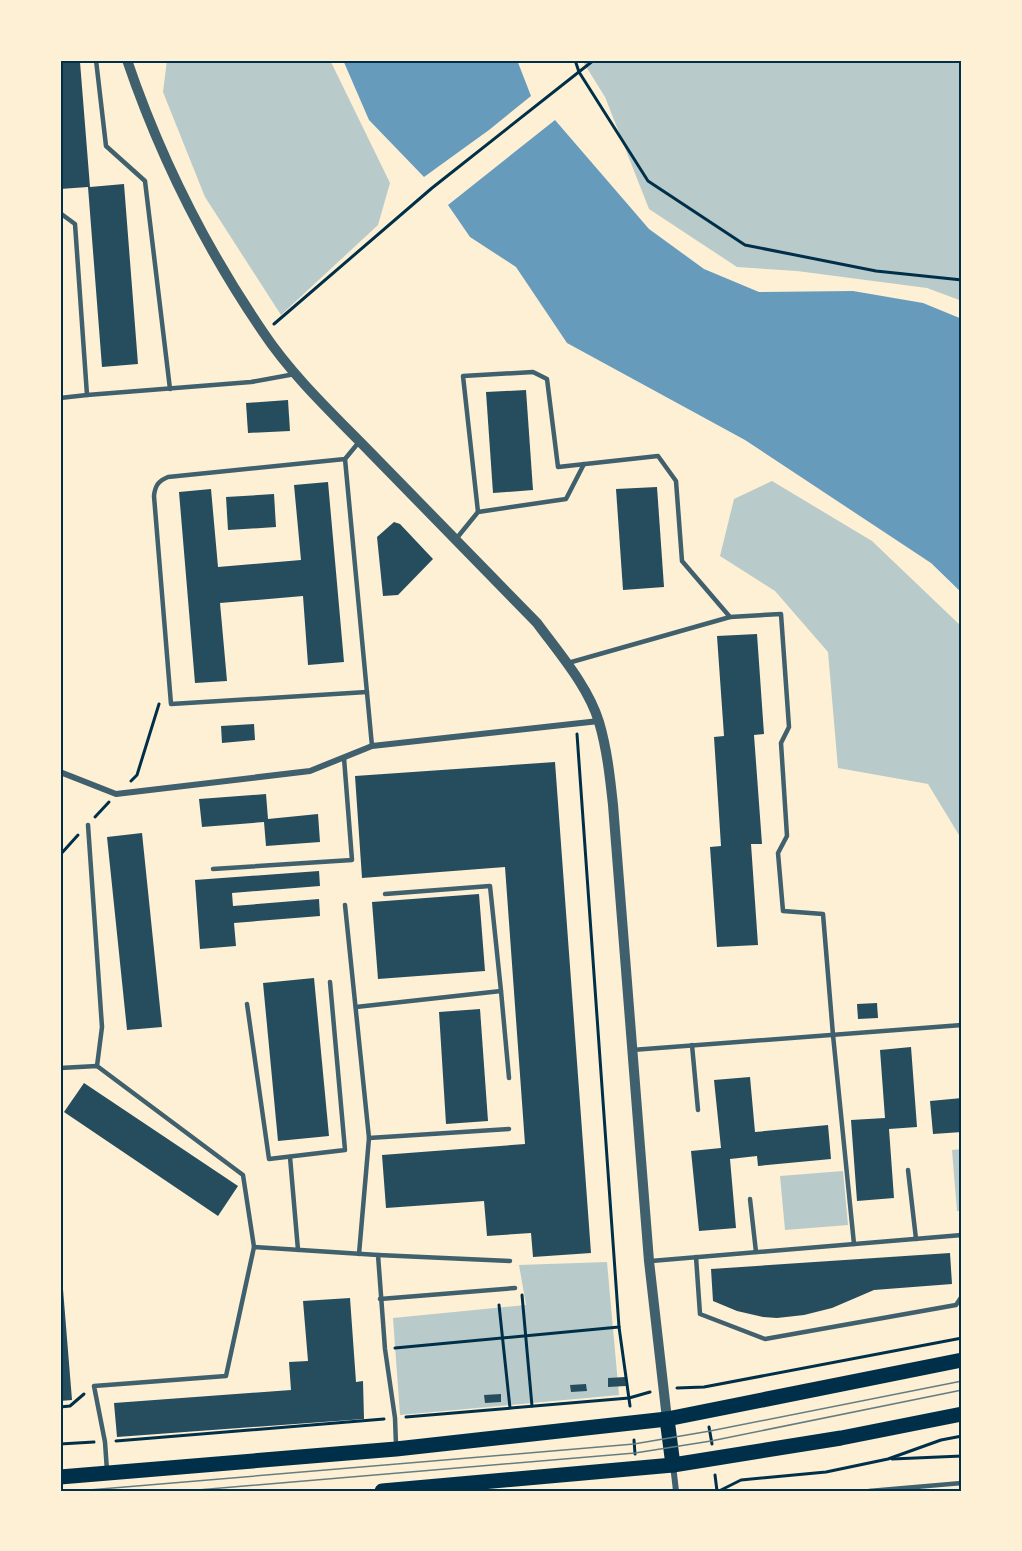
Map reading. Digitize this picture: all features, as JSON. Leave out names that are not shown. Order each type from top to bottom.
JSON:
[{"type":"main road","points":[[60,1477],[396,1449],[632,1424],[708,1412],[962,1360]]},
{"type":"main road","points":[[382,1491],[502,1485],[713,1460],[962,1414]]},
{"type":"main road","points":[[667,1419],[673,1465]]},
{"type":"street","points":[[127,60],[145,112],[180,190],[203,236],[263,333],[297,374],[360,441],[537,623],[567,664],[599,721],[611,785],[649,1261],[667,1419]]},
{"type":"street","points":[[60,772],[116,794],[310,771],[372,747],[599,721]]},
{"type":"street","points":[[673,1465],[676,1491]]},
{"type":"lane","points":[[96,60],[106,146],[145,181],[170,389]]},
{"type":"lane","points":[[60,213],[75,224],[87,395]]},
{"type":"lane","points":[[478,512],[463,376],[533,372],[547,379],[558,467],[658,456],[676,481],[682,561],[730,617]]},
{"type":"lane","points":[[60,398],[251,382],[297,374]]},
{"type":"lane","points":[[360,441],[345,459],[168,477],[158,482],[154,496],[171,704],[367,692]]},
{"type":"lane","points":[[345,459],[372,747]]},
{"type":"lane","points":[[456,540],[478,512],[566,499],[584,464]]},
{"type":"lane","points":[[567,664],[730,617],[781,614],[789,727],[781,743],[787,836],[778,853],[783,911],[823,914],[854,1244]]},
{"type":"lane","points":[[213,869],[352,860],[344,758]]},
{"type":"lane","points":[[88,825],[102,1027],[97,1066]]},
{"type":"lane","points":[[386,894],[490,886],[509,1078]]},
{"type":"lane","points":[[345,905],[369,1138],[358,1254]]},
{"type":"lane","points":[[247,1004],[269,1159],[345,1150],[330,982]]},
{"type":"lane","points":[[356,1007],[501,991]]},
{"type":"lane","points":[[632,1050],[962,1025]]},
{"type":"lane","points":[[692,1045],[698,1110]]},
{"type":"lane","points":[[60,1068],[97,1066],[243,1175],[254,1247],[226,1376],[94,1386],[105,1442],[107,1473]]},
{"type":"lane","points":[[369,1138],[509,1129]]},
{"type":"lane","points":[[290,1157],[298,1250]]},
{"type":"lane","points":[[908,1170],[916,1239]]},
{"type":"lane","points":[[750,1199],[756,1252]]},
{"type":"lane","points":[[649,1261],[962,1235]]},
{"type":"lane","points":[[254,1247],[510,1261]]},
{"type":"lane","points":[[378,1255],[380,1299],[395,1418],[396,1449]]},
{"type":"lane","points":[[696,1257],[700,1314],[765,1339],[956,1305],[962,1296]]},
{"type":"lane","points":[[380,1299],[518,1288]]},
{"type":"lane","points":[[869,1491],[962,1483]]},
{"type":"path","points":[[575,60],[579,72],[648,181],[745,244],[876,271],[962,280]]},
{"type":"path","points":[[263,333],[432,188],[594,60]]},
{"type":"path","points":[[60,855],[116,794],[137,775],[169,673]]},
{"type":"path","points":[[576,723],[619,1327],[636,1468]]},
{"type":"path","points":[[518,1288],[526,1335],[532,1406]]},
{"type":"path","points":[[500,1305],[510,1408]]},
{"type":"path","points":[[385,1349],[619,1327]]},
{"type":"path","points":[[962,1338],[704,1387],[718,1491],[741,1480],[826,1472],[888,1459],[941,1440],[962,1436]]},
{"type":"path","points":[[60,1407],[70,1406],[94,1386]]},
{"type":"path","points":[[888,1459],[962,1456]]},
{"type":"shaded area","points":[[167,60],[330,60],[390,183],[378,225],[281,315],[205,197],[163,92]]},
{"type":"shaded area","points":[[582,60],[962,60],[962,301],[927,288],[797,271],[737,267],[649,209],[605,97]]},
{"type":"shaded area","points":[[772,481],[872,541],[962,627],[962,840],[928,784],[838,768],[828,652],[775,591],[720,556],[734,499]]},
{"type":"shaded area","points":[[962,1149],[962,1211],[957,1211],[952,1150]]},
{"type":"shaded area","points":[[843,1171],[848,1225],[785,1230],[780,1176]]},
{"type":"shaded area","points":[[607,1262],[619,1395],[400,1415],[393,1318],[526,1305],[519,1265]]},
{"type":"water","points":[[343,60],[517,60],[531,96],[424,177],[369,120]]},
{"type":"water","points":[[555,120],[649,229],[704,269],[759,292],[853,291],[923,303],[962,319],[962,593],[931,563],[745,440],[567,343],[516,267],[470,237],[448,205]]},
{"type":"building","points":[[80,62],[90,187],[124,184],[138,364],[102,367],[88,187],[60,189],[60,63]]},
{"type":"building","points":[[526,390],[533,490],[493,493],[486,392]]},
{"type":"building","points":[[288,400],[290,431],[248,433],[246,403]]},
{"type":"building","points":[[328,482],[344,662],[308,665],[303,596],[220,603],[227,681],[195,683],[179,492],[211,489],[218,567],[301,560],[294,485]]},
{"type":"building","points":[[657,487],[664,587],[623,590],[616,489]]},
{"type":"building","points":[[274,494],[276,527],[228,530],[226,497]]},
{"type":"building","points":[[394,522],[400,524],[433,559],[398,595],[383,596],[377,537]]},
{"type":"building","points":[[757,634],[764,734],[754,735],[762,844],[751,844],[758,945],[717,947],[710,847],[721,846],[714,737],[724,736],[717,636]]},
{"type":"building","points":[[254,724],[255,740],[222,743],[221,726]]},
{"type":"building","points":[[555,762],[591,1253],[533,1257],[531,1233],[487,1236],[484,1201],[386,1208],[382,1155],[525,1144],[505,867],[362,878],[355,776]]},
{"type":"building","points":[[266,794],[268,819],[318,814],[320,842],[266,846],[264,822],[202,827],[199,799]]},
{"type":"building","points":[[142,833],[162,1027],[127,1030],[107,837]]},
{"type":"building","points":[[319,871],[320,886],[232,893],[233,906],[319,899],[320,916],[234,923],[236,946],[200,949],[195,880]]},
{"type":"building","points":[[479,894],[485,971],[378,979],[372,902]]},
{"type":"building","points":[[314,978],[329,1136],[278,1141],[263,983]]},
{"type":"building","points":[[877,1003],[878,1018],[858,1019],[857,1004]]},
{"type":"building","points":[[480,1009],[488,1121],[446,1124],[439,1012]]},
{"type":"building","points":[[911,1047],[917,1127],[889,1129],[894,1198],[857,1201],[851,1120],[885,1118],[880,1050]]},
{"type":"building","points":[[750,1077],[755,1132],[828,1125],[831,1159],[758,1166],[757,1156],[730,1159],[736,1228],[699,1231],[691,1151],[721,1148],[714,1080]]},
{"type":"building","points":[[84,1083],[238,1186],[218,1216],[64,1112]]},
{"type":"building","points":[[962,1098],[962,1132],[933,1134],[930,1101]]},
{"type":"building","points":[[950,1253],[952,1284],[874,1290],[832,1308],[804,1315],[763,1317],[737,1311],[713,1301],[711,1269]]},
{"type":"building","points":[[60,1277],[62,1277],[72,1400],[60,1401]]},
{"type":"building","points":[[350,1298],[356,1382],[363,1381],[364,1419],[117,1437],[114,1403],[291,1390],[289,1362],[308,1361],[303,1301]]},
{"type":"building","points":[[625,1377],[626,1386],[608,1387],[608,1378]]},
{"type":"building","points":[[586,1384],[587,1391],[571,1392],[570,1385]]},
{"type":"building","points":[[501,1394],[501,1402],[485,1403],[484,1395]]},
{"type":"tram line","points":[[77,1491],[634,1444],[962,1381]]},
{"type":"tram line","points":[[186,1491],[635,1453],[711,1441],[962,1390]]}]
